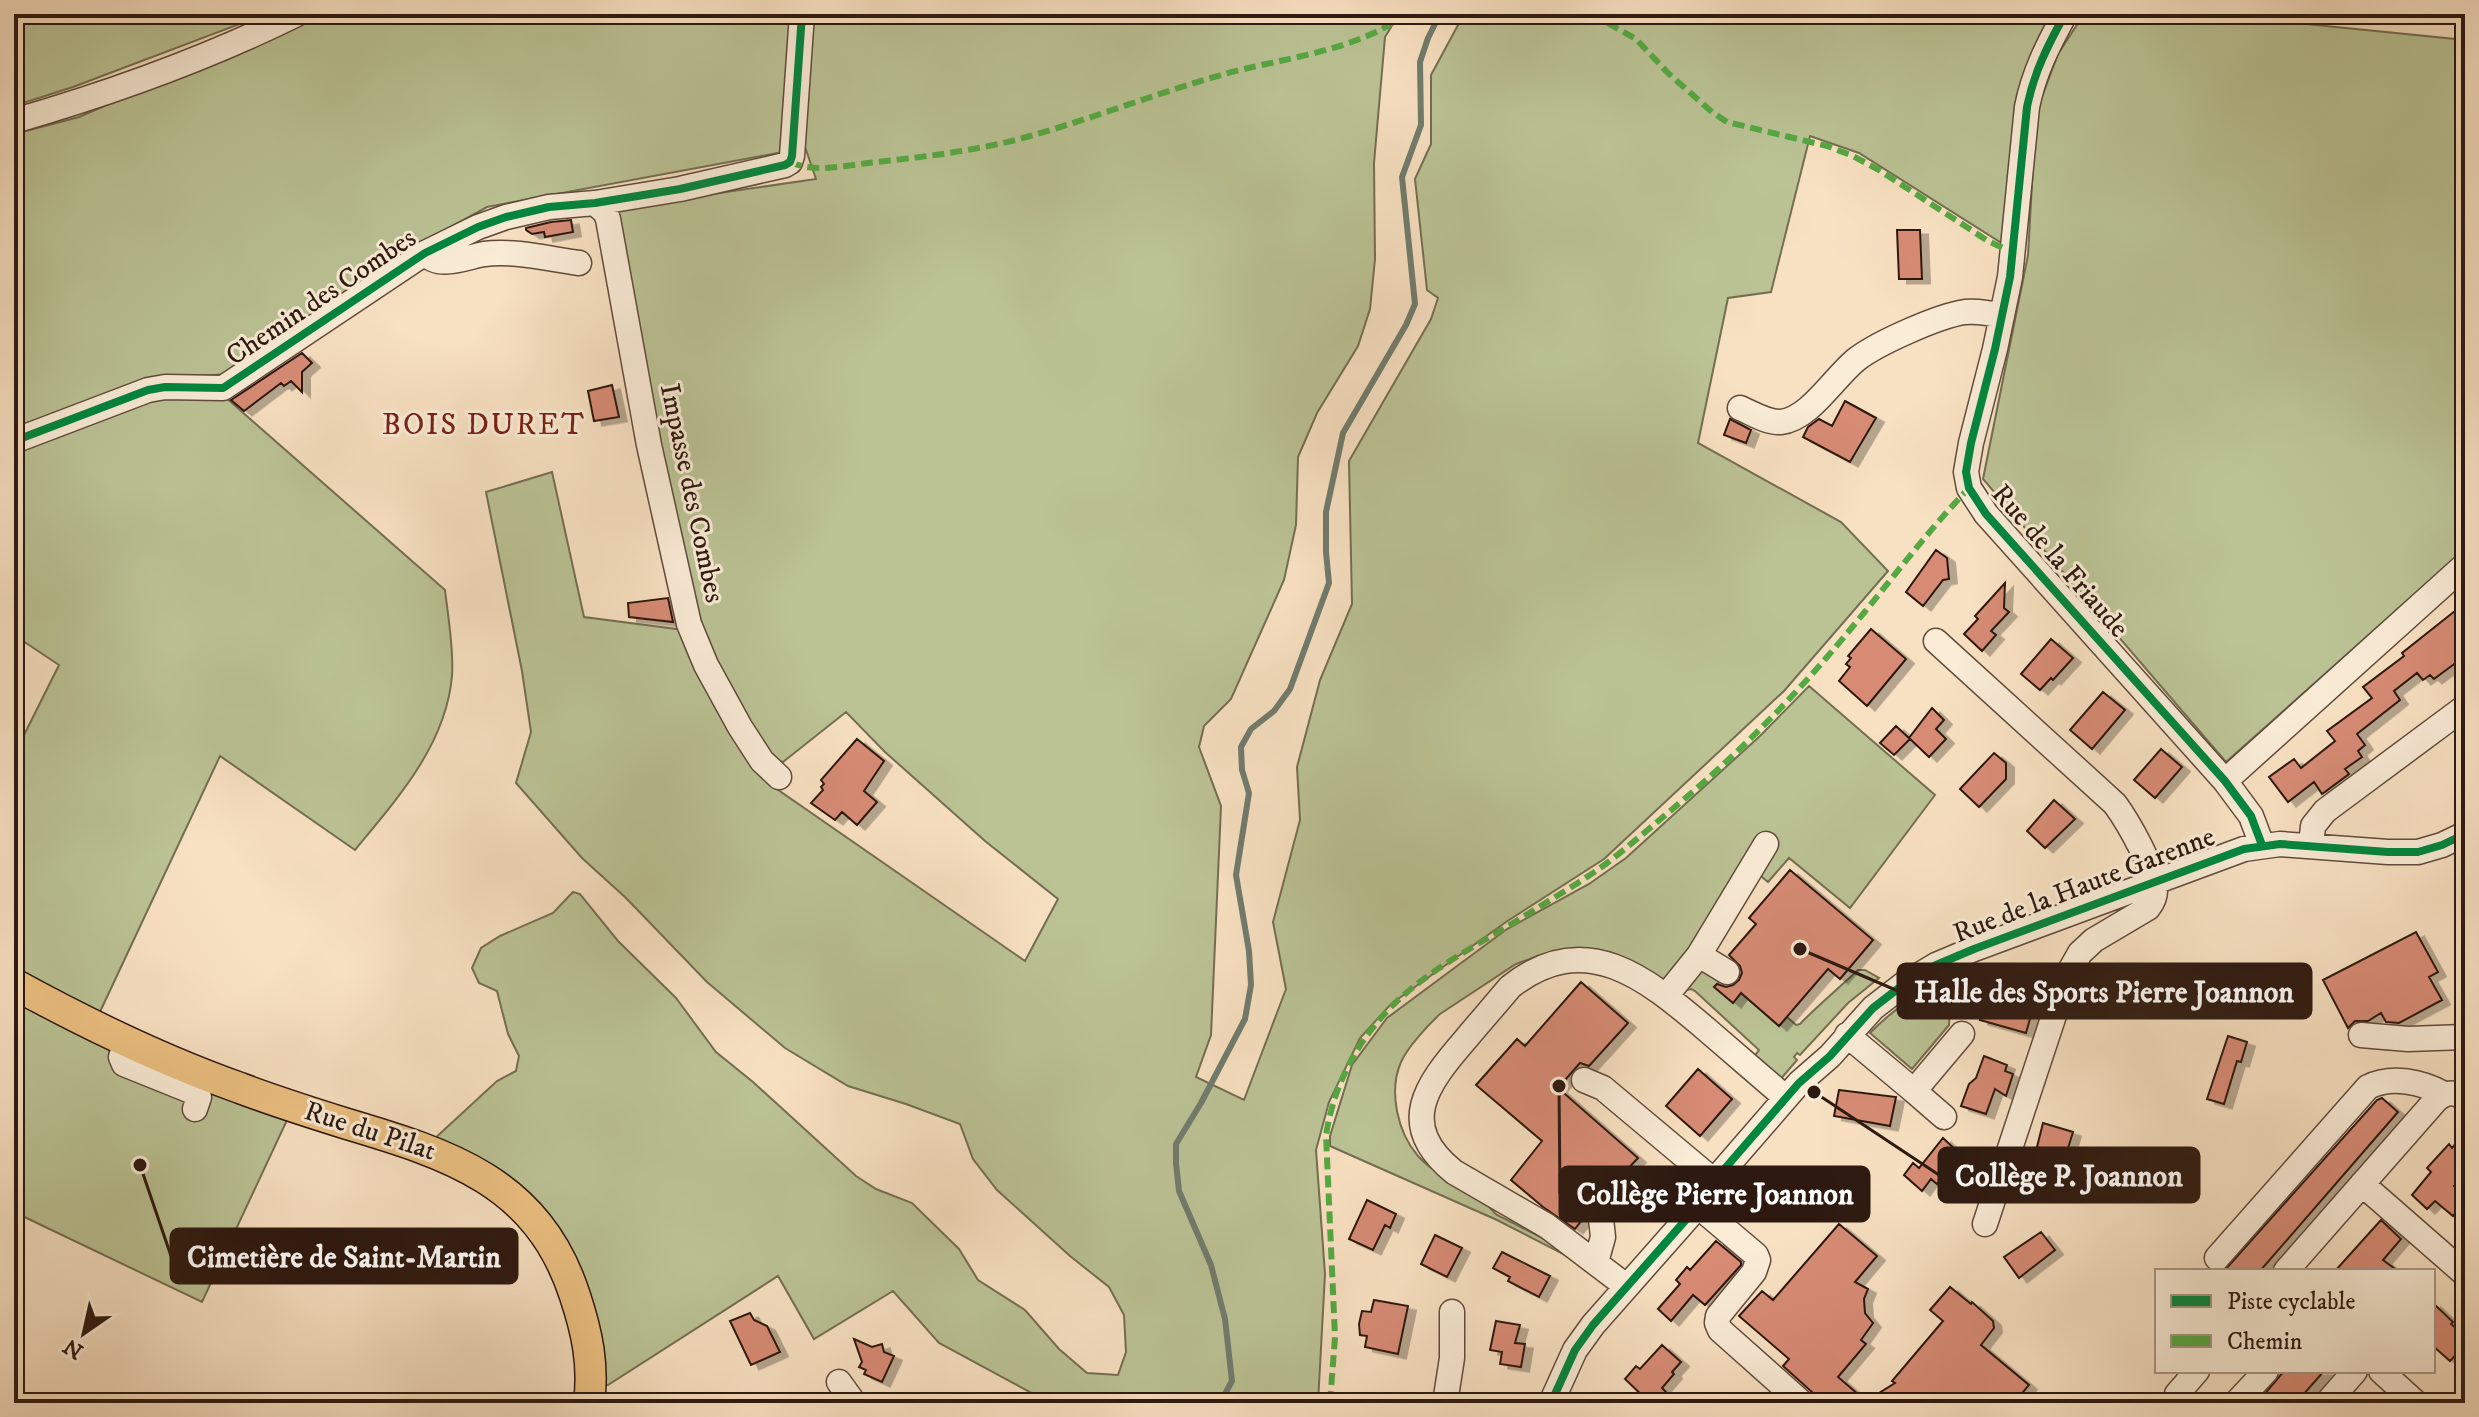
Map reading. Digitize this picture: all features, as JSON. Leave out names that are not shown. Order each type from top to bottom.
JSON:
[{"type":"main road","name":"Rue du Pilat","points":[[14,984],[126,1042],[240,1088],[442,1154],[480,1173],[508,1194],[536,1223],[558,1253],[571,1281],[590,1351],[592,1379],[589,1403]]},
{"type":"street","points":[[14,121],[80,102],[240,42],[297,14]]},
{"type":"street","name":"Chemin des Combes","points":[[14,441],[148,390],[165,387],[223,388],[425,253],[457,235],[506,217],[549,207],[680,189],[785,165],[792,156],[802,14]]},
{"type":"street","name":"Rue de la Friaude","points":[[2065,14],[2032,81],[2014,249],[2002,316],[1969,452],[1966,472],[1969,488],[1986,514],[2225,781],[2251,816],[2262,845]]},
{"type":"street","name":"Impasse des Combes","points":[[595,203],[608,219],[649,445],[689,624],[706,665],[740,727],[762,761],[779,777]]},
{"type":"street","points":[[425,253],[430,259],[442,262],[494,253],[579,263]]},
{"type":"street","points":[[1740,408],[1769,421],[1782,422],[1807,409],[1855,360],[1872,349],[1945,316],[1975,312],[2002,316]]},
{"type":"street","points":[[2225,781],[2465,565]]},
{"type":"street","points":[[1936,641],[2115,804],[2139,843],[2156,892],[2148,908],[2094,940],[2080,953],[2067,976],[1985,1224]]},
{"type":"street","points":[[2311,846],[2313,826],[2325,811],[2465,707]]},
{"type":"street","points":[[2262,845],[2418,852],[2465,834]]},
{"type":"street","points":[[1666,996],[1699,955],[1766,844]]},
{"type":"street","name":"Rue de la Haute Garenne","points":[[1551,1403],[1575,1350],[1626,1286],[1698,1206],[1714,1181],[1799,1083],[1830,1056],[1873,1008],[1936,965],[2244,849],[2262,845]]},
{"type":"street","points":[[1699,955],[1727,972]]},
{"type":"street","points":[[1626,1286],[1547,1226],[1442,1162],[1426,1140],[1422,1123],[1422,1107],[1437,1071],[1510,987],[1542,966],[1563,960],[1601,963],[1637,977],[1666,996],[1786,1098]]},
{"type":"street","points":[[1914,1091],[1962,1034]]},
{"type":"street","points":[[1847,1035],[1944,1117]]},
{"type":"street","points":[[2361,1035],[2408,1039],[2465,1037]]},
{"type":"street","points":[[126,1042],[121,1057],[124,1064],[196,1093],[199,1097],[195,1109]]},
{"type":"street","points":[[1584,1080],[1603,1088],[1714,1181]]},
{"type":"street","points":[[2217,1258],[2368,1087],[2403,1081],[2454,1095]]},
{"type":"street","points":[[2288,1269],[2436,1100],[2454,1095]]},
{"type":"street","points":[[2362,1184],[2465,1274]]},
{"type":"street","points":[[1698,1206],[1758,1260],[1754,1272],[1718,1316],[1720,1330],[1802,1403]]},
{"type":"street","points":[[1596,1262],[1603,1237],[1601,1219]]},
{"type":"street","points":[[1445,1403],[1452,1358],[1452,1312]]},
{"type":"street","points":[[2177,1394],[2195,1373]]},
{"type":"street","points":[[2236,1403],[2264,1373]]},
{"type":"street","points":[[2327,1403],[2353,1373]]},
{"type":"street","points":[[2383,1373],[2416,1403]]},
{"type":"street","points":[[839,1382],[854,1403]]},
{"type":"green space","points":[[14,14],[266,14],[14,106]]},
{"type":"green space","points":[[316,14],[792,14],[783,152],[487,207],[383,264],[230,374],[160,378],[14,430],[14,134],[79,117]]},
{"type":"green space","points":[[810,14],[1399,14],[1385,37],[1374,163],[1375,259],[1370,309],[1358,346],[1317,413],[1298,457],[1296,525],[1284,580],[1231,699],[1204,726],[1199,747],[1221,806],[1211,1035],[1196,1077],[1244,1100],[1286,989],[1273,922],[1300,820],[1297,767],[1320,680],[1352,604],[1349,461],[1431,319],[1438,298],[1427,290],[1415,179],[1431,144],[1431,75],[1464,14],[2055,14],[2025,70],[2008,237],[2000,242],[1859,153],[1810,136],[1771,292],[1728,298],[1698,443],[1841,522],[1888,571],[1784,691],[1604,859],[1506,922],[1391,1004],[1360,1038],[1329,1102],[1316,1150],[1325,1274],[1318,1403],[1050,1403],[939,1343],[893,1291],[814,1339],[778,1276],[608,1385],[601,1384],[573,1262],[432,1141],[497,1081],[516,1071],[519,1056],[508,1034],[497,991],[479,983],[472,968],[481,948],[500,936],[553,913],[573,892],[580,894],[618,941],[676,998],[716,1052],[856,1176],[876,1189],[912,1203],[959,1249],[978,1280],[1025,1310],[1059,1349],[1087,1373],[1118,1375],[1126,1352],[1124,1315],[1109,1287],[997,1190],[973,1159],[960,1124],[848,1086],[785,1048],[707,982],[626,898],[582,858],[516,783],[531,732],[486,492],[552,472],[584,617],[684,630],[774,787],[1025,961],[1058,899],[985,841],[885,752],[846,712],[783,762],[769,759],[693,622],[617,208],[816,179],[803,141]]},
{"type":"green space","points":[[2084,14],[2205,14],[2465,40],[2465,549],[2226,762],[1983,479],[2028,255],[2036,113],[2058,54]]},
{"type":"green space","points":[[168,392],[224,396],[445,590],[452,676],[448,701],[430,748],[403,791],[355,850],[220,756],[98,1016],[14,971],[14,755],[59,665],[14,635],[14,448]]},
{"type":"green space","points":[[1809,686],[1935,795],[1850,908],[1789,858],[1768,882],[1756,872],[1777,839],[1668,986],[1566,951],[1541,955],[1516,964],[1440,1014],[1401,1062],[1395,1086],[1397,1112],[1405,1136],[1418,1156],[1438,1172],[1478,1195],[1497,1215],[1570,1252],[1567,1256],[1497,1220],[1330,1146],[1330,1136],[1352,1065],[1387,1018],[1507,929],[1589,884],[1626,858],[1760,736]]},
{"type":"green space","points":[[1696,969],[1723,977],[1715,987],[1733,1002],[1741,993],[1779,1026],[1787,1017],[1796,1025],[1800,1024],[1858,970],[1865,970],[1879,978],[1848,1003],[1800,1055],[1797,1053],[1794,1057],[1797,1060],[1779,1081],[1753,1058],[1759,1050],[1695,991],[1684,991]]},
{"type":"green space","points":[[1952,974],[1949,1025],[1912,1069],[1870,1033],[1908,1000]]},
{"type":"green space","points":[[14,996],[288,1118],[202,1302],[14,1212]]},
{"type":"building","points":[[571,220],[573,232],[545,237],[544,232],[532,234],[526,230],[551,222]]},
{"type":"building","points":[[1897,230],[1920,230],[1922,279],[1899,279]]},
{"type":"building","points":[[302,353],[312,363],[302,372],[302,392],[291,381],[284,386],[281,383],[244,411],[231,400]]},
{"type":"building","points":[[612,385],[619,417],[594,421],[588,391]]},
{"type":"building","points":[[1845,401],[1876,418],[1850,462],[1803,437],[1808,427],[1819,419],[1832,426]]},
{"type":"building","points":[[1730,419],[1751,430],[1746,443],[1724,435]]},
{"type":"building","points":[[1936,550],[1947,558],[1949,579],[1943,580],[1923,606],[1906,592]]},
{"type":"building","points":[[2005,583],[2004,608],[2009,612],[1991,631],[1996,635],[1982,651],[1964,634],[1978,619],[1975,616]]},
{"type":"building","points":[[668,598],[673,622],[629,617],[628,603]]},
{"type":"building","points":[[2465,603],[2465,656],[2434,679],[2430,675],[2423,680],[2417,673],[2394,691],[2400,700],[2357,734],[2365,745],[2358,751],[2362,757],[2345,769],[2349,774],[2322,794],[2314,782],[2288,802],[2269,777],[2294,759],[2301,768],[2335,741],[2327,731],[2372,698],[2363,687]]},
{"type":"building","points":[[1871,629],[1906,659],[1867,706],[1839,681],[1850,667],[1846,664],[1851,658],[1848,656]]},
{"type":"building","points":[[2051,639],[2073,658],[2040,690],[2021,674]]},
{"type":"building","points":[[2103,692],[2125,710],[2092,749],[2070,730]]},
{"type":"building","points":[[1932,708],[1944,720],[1936,729],[1946,739],[1929,757],[1909,738]]},
{"type":"building","points":[[1896,726],[1910,739],[1894,755],[1880,743]]},
{"type":"building","points":[[857,739],[884,761],[864,791],[877,802],[857,825],[842,812],[835,820],[811,803],[823,790],[821,780]]},
{"type":"building","points":[[2161,749],[2182,767],[2155,798],[2134,780]]},
{"type":"building","points":[[1994,753],[2006,763],[2006,779],[1979,807],[1960,789]]},
{"type":"building","points":[[2054,800],[2075,819],[2045,848],[2027,831]]},
{"type":"building","points":[[1790,870],[1873,940],[1840,979],[1828,969],[1779,1026],[1741,993],[1733,1003],[1714,987],[1717,984],[1726,987],[1739,980],[1742,973],[1740,966],[1729,955],[1756,924],[1749,918]]},
{"type":"building","points":[[2416,932],[2438,972],[2429,977],[2442,1000],[2399,1023],[2386,1022],[2381,1013],[2368,1021],[2355,1021],[2348,1028],[2323,980]]},
{"type":"building","points":[[2022,969],[2042,976],[2026,1033],[1980,1020],[1986,999],[2006,1005],[2013,982],[2017,985]]},
{"type":"building","points":[[1581,982],[1628,1023],[1589,1066],[1580,1063],[1558,1088],[1638,1158],[1575,1229],[1511,1180],[1542,1141],[1476,1085],[1517,1039],[1525,1046]]},
{"type":"building","points":[[2228,1036],[2247,1042],[2241,1062],[2237,1061],[2224,1104],[2207,1099]]},
{"type":"building","points":[[1984,1056],[2007,1065],[2005,1071],[2013,1074],[2006,1096],[1995,1089],[1986,1114],[1961,1106]]},
{"type":"building","points":[[1698,1069],[1732,1099],[1700,1136],[1666,1106]]},
{"type":"building","points":[[1839,1090],[1896,1097],[1890,1126],[1834,1116]]},
{"type":"building","points":[[2382,1098],[2398,1112],[2262,1269],[2226,1269]]},
{"type":"building","points":[[2043,1123],[2073,1132],[2061,1171],[2052,1175],[2048,1187],[2032,1182],[2042,1149],[2037,1147]]},
{"type":"building","points":[[2465,1133],[2465,1175],[2454,1186],[2464,1195],[2465,1203],[2453,1216],[2435,1201],[2427,1209],[2412,1195],[2431,1172],[2427,1168],[2449,1144],[2452,1148]]},
{"type":"building","points":[[1943,1138],[1960,1154],[1937,1184],[1931,1179],[1922,1191],[1904,1175],[1913,1163],[1919,1168]]},
{"type":"building","points":[[1367,1200],[1396,1214],[1390,1228],[1385,1225],[1373,1250],[1349,1239]]},
{"type":"building","points":[[2381,1220],[2401,1239],[2383,1260],[2395,1269],[2337,1269]]},
{"type":"building","points":[[1839,1224],[1877,1256],[1855,1282],[1868,1289],[1864,1299],[1865,1313],[1873,1323],[1861,1340],[1866,1344],[1838,1377],[1866,1401],[1895,1383],[1892,1381],[1943,1321],[1930,1310],[1950,1287],[1993,1321],[1994,1328],[1981,1345],[2029,1385],[2014,1403],[1816,1401],[1812,1392],[1783,1366],[1789,1359],[1739,1316],[1762,1291],[1773,1300]]},
{"type":"building","points":[[2041,1232],[2055,1250],[2019,1278],[2004,1257]]},
{"type":"building","points":[[1435,1235],[1462,1248],[1447,1277],[1421,1264]]},
{"type":"building","points":[[1716,1241],[1741,1265],[1705,1305],[1693,1295],[1671,1321],[1658,1309],[1680,1284],[1676,1280],[1687,1267],[1690,1270]]},
{"type":"building","points":[[1502,1252],[1550,1276],[1539,1297],[1508,1281],[1510,1277],[1493,1268]]},
{"type":"building","points":[[1374,1300],[1408,1306],[1398,1354],[1365,1347],[1367,1336],[1360,1335],[1359,1324],[1362,1311],[1371,1312]]},
{"type":"building","points":[[2435,1305],[2465,1336],[2465,1345],[2450,1361],[2435,1348]]},
{"type":"building","points":[[750,1313],[754,1320],[767,1326],[780,1352],[751,1365],[730,1321]]},
{"type":"building","points":[[1496,1321],[1520,1325],[1515,1343],[1525,1344],[1521,1367],[1500,1364],[1502,1352],[1490,1350]]},
{"type":"building","points":[[854,1339],[872,1347],[882,1344],[884,1352],[894,1356],[882,1382],[864,1374],[866,1370],[859,1367],[862,1362]]},
{"type":"building","points":[[1662,1345],[1681,1362],[1662,1388],[1667,1393],[1658,1403],[1650,1403],[1625,1379],[1636,1366],[1640,1369]]},
{"type":"building","points":[[2282,1373],[2322,1373],[2296,1403],[2257,1403]]},
{"type":"waterway","points":[[1220,1403],[1232,1381],[1225,1319],[1211,1265],[1179,1191],[1176,1144],[1245,1019],[1251,985],[1249,951],[1236,875],[1249,793],[1242,770],[1241,747],[1251,729],[1274,711],[1290,689],[1329,583],[1326,512],[1343,433],[1415,304],[1402,177],[1421,125],[1420,62],[1440,14]]},
{"type":"marked path","points":[[790,162],[809,167],[839,167],[990,146],[1054,129],[1221,75],[1342,45],[1386,27],[1404,14]]},
{"type":"marked path","points":[[1592,14],[1636,39],[1669,74],[1727,122],[1827,146],[1853,156],[1988,241],[2014,249]]},
{"type":"marked path","points":[[1330,1403],[1335,1337],[1326,1135],[1334,1100],[1366,1036],[1390,1008],[1422,981],[1598,870],[1725,763],[1806,680],[1969,488]]},
{"type":"cycle path","points":[[14,441],[148,390],[165,387],[223,388],[425,253],[478,227],[549,207],[680,189],[785,165],[792,156],[802,14]]},
{"type":"cycle path","points":[[2065,14],[2042,59],[2027,107],[2010,277],[1971,443],[1966,472],[1969,488],[1986,514],[2225,781],[2251,816],[2262,845]]},
{"type":"cycle path","points":[[1551,1403],[1575,1350],[1593,1325],[1698,1206],[1714,1181],[1799,1083],[1830,1056],[1873,1008],[1904,984],[1936,965],[1974,949],[2244,849],[2280,844],[2418,852],[2465,834]]},
{"type":"place","name":"Halle des Sports Pierre Joannon","points":[[1800,949]]},
{"type":"place","name":"Collège Pierre Joannon","points":[[1559,1086]]},
{"type":"place","name":"Collège P. Joannon","points":[[1814,1092]]},
{"type":"place","name":"Cimetière de Saint-Martin","points":[[140,1165]]},
{"type":"district","name":"BOIS DURET","points":[[484,425]]}]
